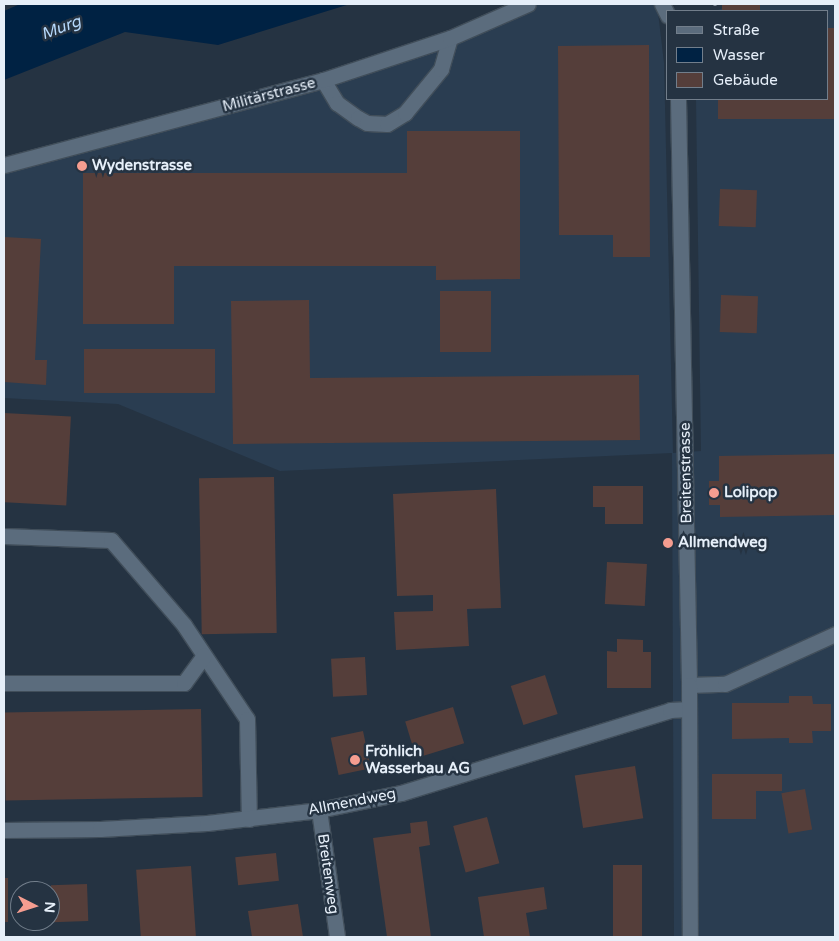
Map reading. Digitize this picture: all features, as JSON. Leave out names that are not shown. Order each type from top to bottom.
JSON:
[{"type":"street","name":"Militärstrasse","points":[[4,165],[324,80],[450,38],[528,4]]},
{"type":"street","points":[[324,80],[337,103],[358,118],[367,123],[387,124],[405,114],[441,69],[450,38]]},
{"type":"street","name":"Breitenstrasse","points":[[678,100],[689,685],[690,937]]},
{"type":"street","points":[[4,536],[111,540],[184,625],[247,719],[249,819]]},
{"type":"street","points":[[689,685],[725,684],[835,634]]},
{"type":"street","points":[[4,683],[184,683],[204,655]]},
{"type":"street","name":"Allmendweg","points":[[4,830],[100,829],[249,819],[319,810],[401,793],[670,710],[689,709]]},
{"type":"street","name":"Breitenweg","points":[[319,810],[337,937]]},
{"type":"shaded area","points":[[526,4],[657,4],[664,63],[673,453],[701,451],[696,100],[829,100],[829,10],[718,10],[734,4],[835,4],[835,937],[674,937],[672,453],[280,471],[118,404],[4,398],[4,165],[275,94]]},
{"type":"water","name":"Murg","points":[[20,4],[350,4],[218,45],[125,32],[4,80],[4,11]]},
{"type":"building","points":[[722,4],[760,4],[760,10],[722,10]]},
{"type":"building","points":[[829,28],[835,28],[835,119],[718,119],[718,100],[829,100]]},
{"type":"building","points":[[649,45],[650,257],[613,257],[613,235],[559,235],[558,46]]},
{"type":"building","points":[[407,131],[520,131],[520,279],[436,280],[436,266],[174,266],[174,324],[83,324],[83,173],[407,173]]},
{"type":"building","points":[[720,189],[757,190],[756,227],[719,226]]},
{"type":"building","points":[[4,237],[41,239],[35,360],[47,360],[46,385],[4,382]]},
{"type":"building","points":[[440,291],[491,291],[491,352],[440,352]]},
{"type":"building","points":[[721,295],[758,296],[757,333],[720,332]]},
{"type":"building","points":[[309,300],[310,378],[639,375],[640,440],[233,444],[231,301]]},
{"type":"building","points":[[84,349],[215,349],[215,393],[84,393]]},
{"type":"building","points":[[4,413],[71,417],[66,505],[4,502]]},
{"type":"building","points":[[835,454],[835,515],[720,517],[720,505],[709,505],[709,481],[719,481],[719,456]]},
{"type":"building","points":[[274,477],[277,633],[202,634],[199,478]]},
{"type":"building","points":[[593,486],[643,486],[643,524],[605,524],[605,507],[593,507]]},
{"type":"building","points":[[496,489],[501,608],[467,609],[469,646],[396,650],[394,612],[433,611],[433,595],[397,596],[393,494]]},
{"type":"building","points":[[607,562],[647,564],[645,606],[605,604]]},
{"type":"building","points":[[617,639],[643,640],[643,652],[651,652],[651,688],[607,688],[607,651],[617,652]]},
{"type":"building","points":[[365,657],[367,695],[333,697],[331,659]]},
{"type":"building","points":[[545,675],[558,714],[523,725],[511,686]]},
{"type":"building","points":[[789,696],[812,696],[813,704],[831,704],[831,731],[812,731],[813,743],[789,743],[789,738],[732,739],[732,703],[789,703]]},
{"type":"building","points":[[453,707],[464,743],[416,758],[405,722]]},
{"type":"building","points":[[201,709],[203,797],[6,800],[4,712]]},
{"type":"building","points":[[363,731],[371,768],[339,775],[331,738]]},
{"type":"building","points":[[635,766],[643,818],[583,828],[575,776]]},
{"type":"building","points":[[712,774],[782,774],[782,791],[756,791],[756,819],[712,819]]},
{"type":"building","points":[[805,789],[812,829],[788,834],[781,793]]},
{"type":"building","points":[[487,817],[499,863],[466,872],[453,826]]},
{"type":"building","points":[[427,821],[430,845],[419,847],[431,937],[387,937],[373,838],[411,833],[410,823]]},
{"type":"building","points":[[276,853],[279,881],[238,885],[235,857]]},
{"type":"building","points":[[613,865],[642,865],[642,937],[613,937]]},
{"type":"building","points":[[191,866],[196,937],[141,937],[136,870]]},
{"type":"building","points":[[4,878],[8,878],[8,922],[4,922]]},
{"type":"building","points":[[87,884],[88,921],[60,922],[60,885]]},
{"type":"building","points":[[544,887],[547,909],[526,913],[530,937],[484,937],[478,897]]},
{"type":"building","points":[[298,904],[303,937],[252,937],[248,911]]},
{"type":"place","name":"Wydenstrasse","points":[[82,166]]},
{"type":"place","name":"Lolipop","points":[[714,493]]},
{"type":"place","name":"Allmendweg","points":[[668,543]]},
{"type":"place","name":"Fröhlich Wasserbau AG","points":[[355,760]]}]
